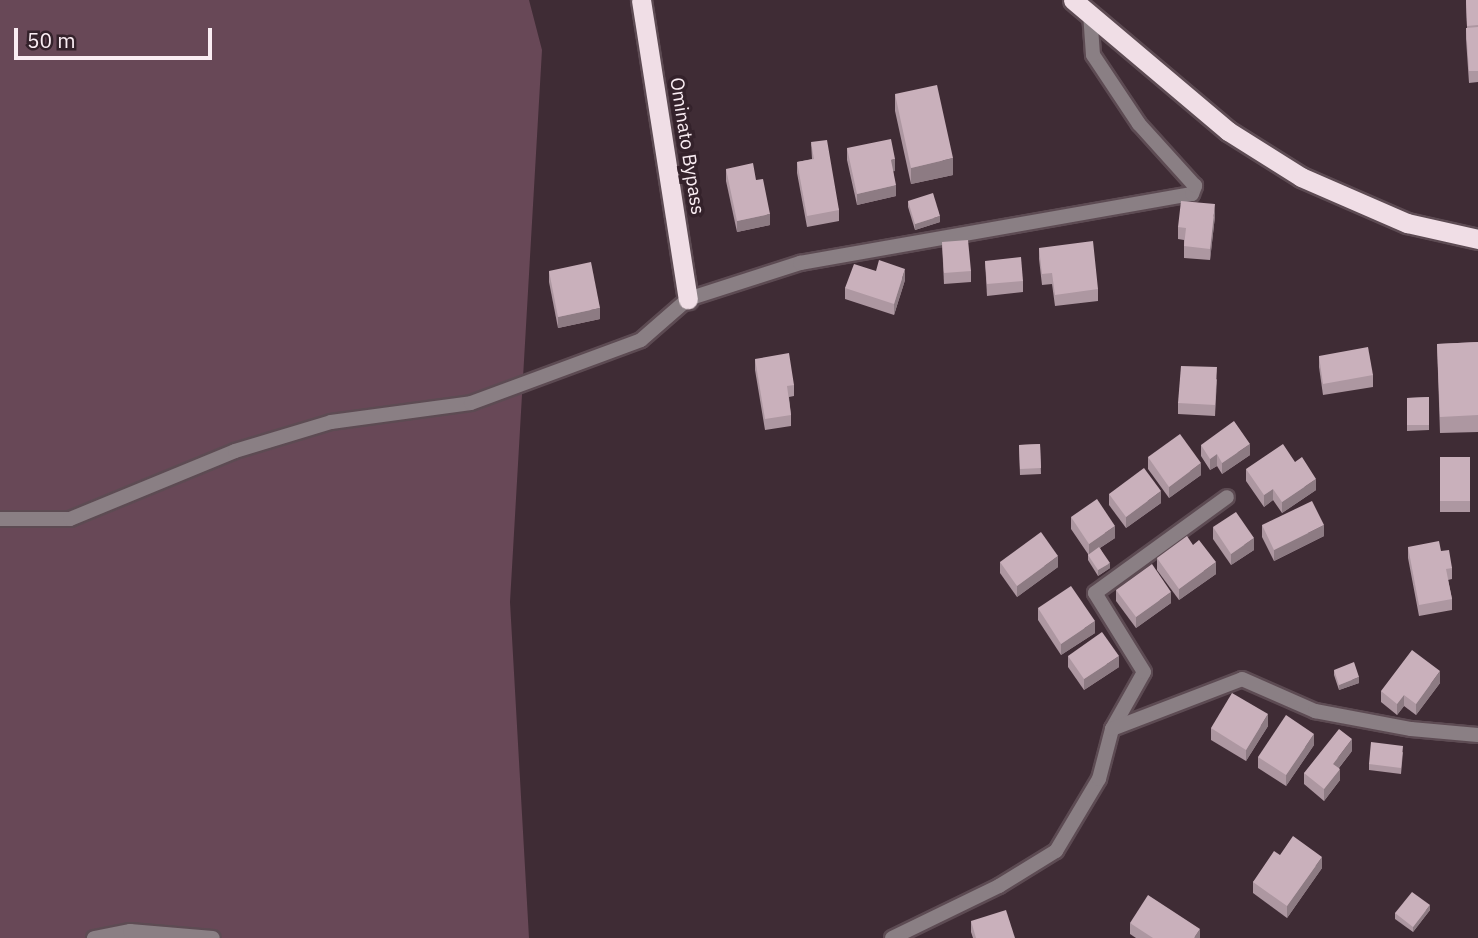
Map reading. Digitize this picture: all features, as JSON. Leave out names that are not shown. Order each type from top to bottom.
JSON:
[{"type":"highway","name":"Ominato Bypass","points":[[641,0],[688,299]]},
{"type":"highway","points":[[1073,0],[1228,131],[1301,177],[1407,223],[1478,239]]},
{"type":"street","points":[[0,519],[70,519],[235,452],[331,422],[471,403],[641,340],[688,299],[800,263],[1192,194],[1195,186],[1139,124],[1094,55],[1090,13]]},
{"type":"street","points":[[892,938],[999,886],[1056,851],[1100,779],[1112,729],[1143,672],[1095,593],[1227,497]]},
{"type":"street","points":[[1112,729],[1242,680],[1315,711],[1411,729],[1478,735]]},
{"type":"street","points":[[94,938],[131,932],[213,938]]},
{"type":"shaded area","points":[[0,0],[529,0],[542,50],[510,602],[529,938],[0,938]]},
{"type":"building","points":[[1466,0],[1478,0],[1478,25],[1467,26]]},
{"type":"building","points":[[1478,27],[1478,71],[1469,71],[1466,28]]},
{"type":"building","points":[[937,85],[953,158],[911,168],[895,94]]},
{"type":"building","points":[[891,139],[895,159],[891,160],[896,185],[857,194],[847,148]]},
{"type":"building","points":[[827,140],[839,210],[807,216],[797,162],[814,159],[811,142]]},
{"type":"building","points":[[753,163],[756,180],[763,179],[770,214],[737,221],[726,169]]},
{"type":"building","points":[[933,193],[940,216],[915,224],[908,201]]},
{"type":"building","points":[[1181,201],[1215,204],[1210,249],[1184,246],[1186,228],[1178,227]]},
{"type":"building","points":[[968,240],[971,271],[944,273],[942,242]]},
{"type":"building","points":[[1093,241],[1098,289],[1055,295],[1052,273],[1042,274],[1039,248]]},
{"type":"building","points":[[1021,257],[1023,281],[987,284],[985,261]]},
{"type":"building","points":[[879,260],[905,269],[894,304],[845,288],[854,264],[876,271]]},
{"type":"building","points":[[591,262],[600,308],[558,317],[549,271]]},
{"type":"building","points":[[1478,342],[1478,415],[1440,417],[1437,344]]},
{"type":"building","points":[[1368,347],[1373,375],[1323,384],[1319,356]]},
{"type":"building","points":[[789,353],[794,385],[787,386],[791,415],[765,419],[755,359]]},
{"type":"building","points":[[1181,366],[1217,367],[1215,405],[1178,403]]},
{"type":"building","points":[[1429,397],[1429,425],[1407,425],[1407,398]]},
{"type":"building","points":[[1234,421],[1250,444],[1222,463],[1217,454],[1210,459],[1201,445]]},
{"type":"building","points":[[1180,434],[1201,463],[1169,487],[1148,457]]},
{"type":"building","points":[[1040,444],[1041,468],[1020,469],[1019,445]]},
{"type":"building","points":[[1283,444],[1295,462],[1302,457],[1316,479],[1282,502],[1273,489],[1264,495],[1246,469]]},
{"type":"building","points":[[1440,457],[1470,457],[1470,501],[1440,501]]},
{"type":"building","points":[[1144,468],[1161,491],[1126,517],[1109,494]]},
{"type":"building","points":[[1097,499],[1115,526],[1089,544],[1071,517]]},
{"type":"building","points":[[1312,501],[1324,525],[1274,550],[1262,525]]},
{"type":"building","points":[[1236,512],[1254,538],[1231,554],[1213,527]]},
{"type":"building","points":[[1041,532],[1058,556],[1017,586],[1000,562]]},
{"type":"building","points":[[1187,536],[1193,545],[1199,540],[1216,562],[1179,589],[1157,558]]},
{"type":"building","points":[[1439,541],[1441,551],[1449,550],[1452,568],[1446,569],[1452,599],[1419,605],[1408,547]]},
{"type":"building","points":[[1099,547],[1110,563],[1098,570],[1088,555]]},
{"type":"building","points":[[1152,564],[1171,592],[1136,617],[1116,590]]},
{"type":"building","points":[[1071,586],[1095,621],[1061,644],[1038,608]]},
{"type":"building","points":[[1102,632],[1119,656],[1084,679],[1068,656]]},
{"type":"building","points":[[1412,650],[1440,671],[1416,704],[1404,695],[1397,704],[1381,691]]},
{"type":"building","points":[[1354,662],[1359,677],[1339,685],[1334,670]]},
{"type":"building","points":[[1232,693],[1268,714],[1246,750],[1211,728]]},
{"type":"building","points":[[1286,715],[1314,734],[1286,775],[1258,757]]},
{"type":"building","points":[[1339,729],[1352,739],[1333,764],[1340,769],[1324,789],[1304,773]]},
{"type":"building","points":[[1371,742],[1403,746],[1401,768],[1369,764]]},
{"type":"building","points":[[1293,836],[1322,857],[1287,906],[1253,882],[1274,851],[1280,855]]},
{"type":"building","points":[[1412,892],[1430,905],[1413,927],[1395,913]]},
{"type":"building","points":[[1148,895],[1200,929],[1194,938],[1153,938],[1130,923]]},
{"type":"building","points":[[1006,910],[1015,938],[976,938],[971,921]]}]
